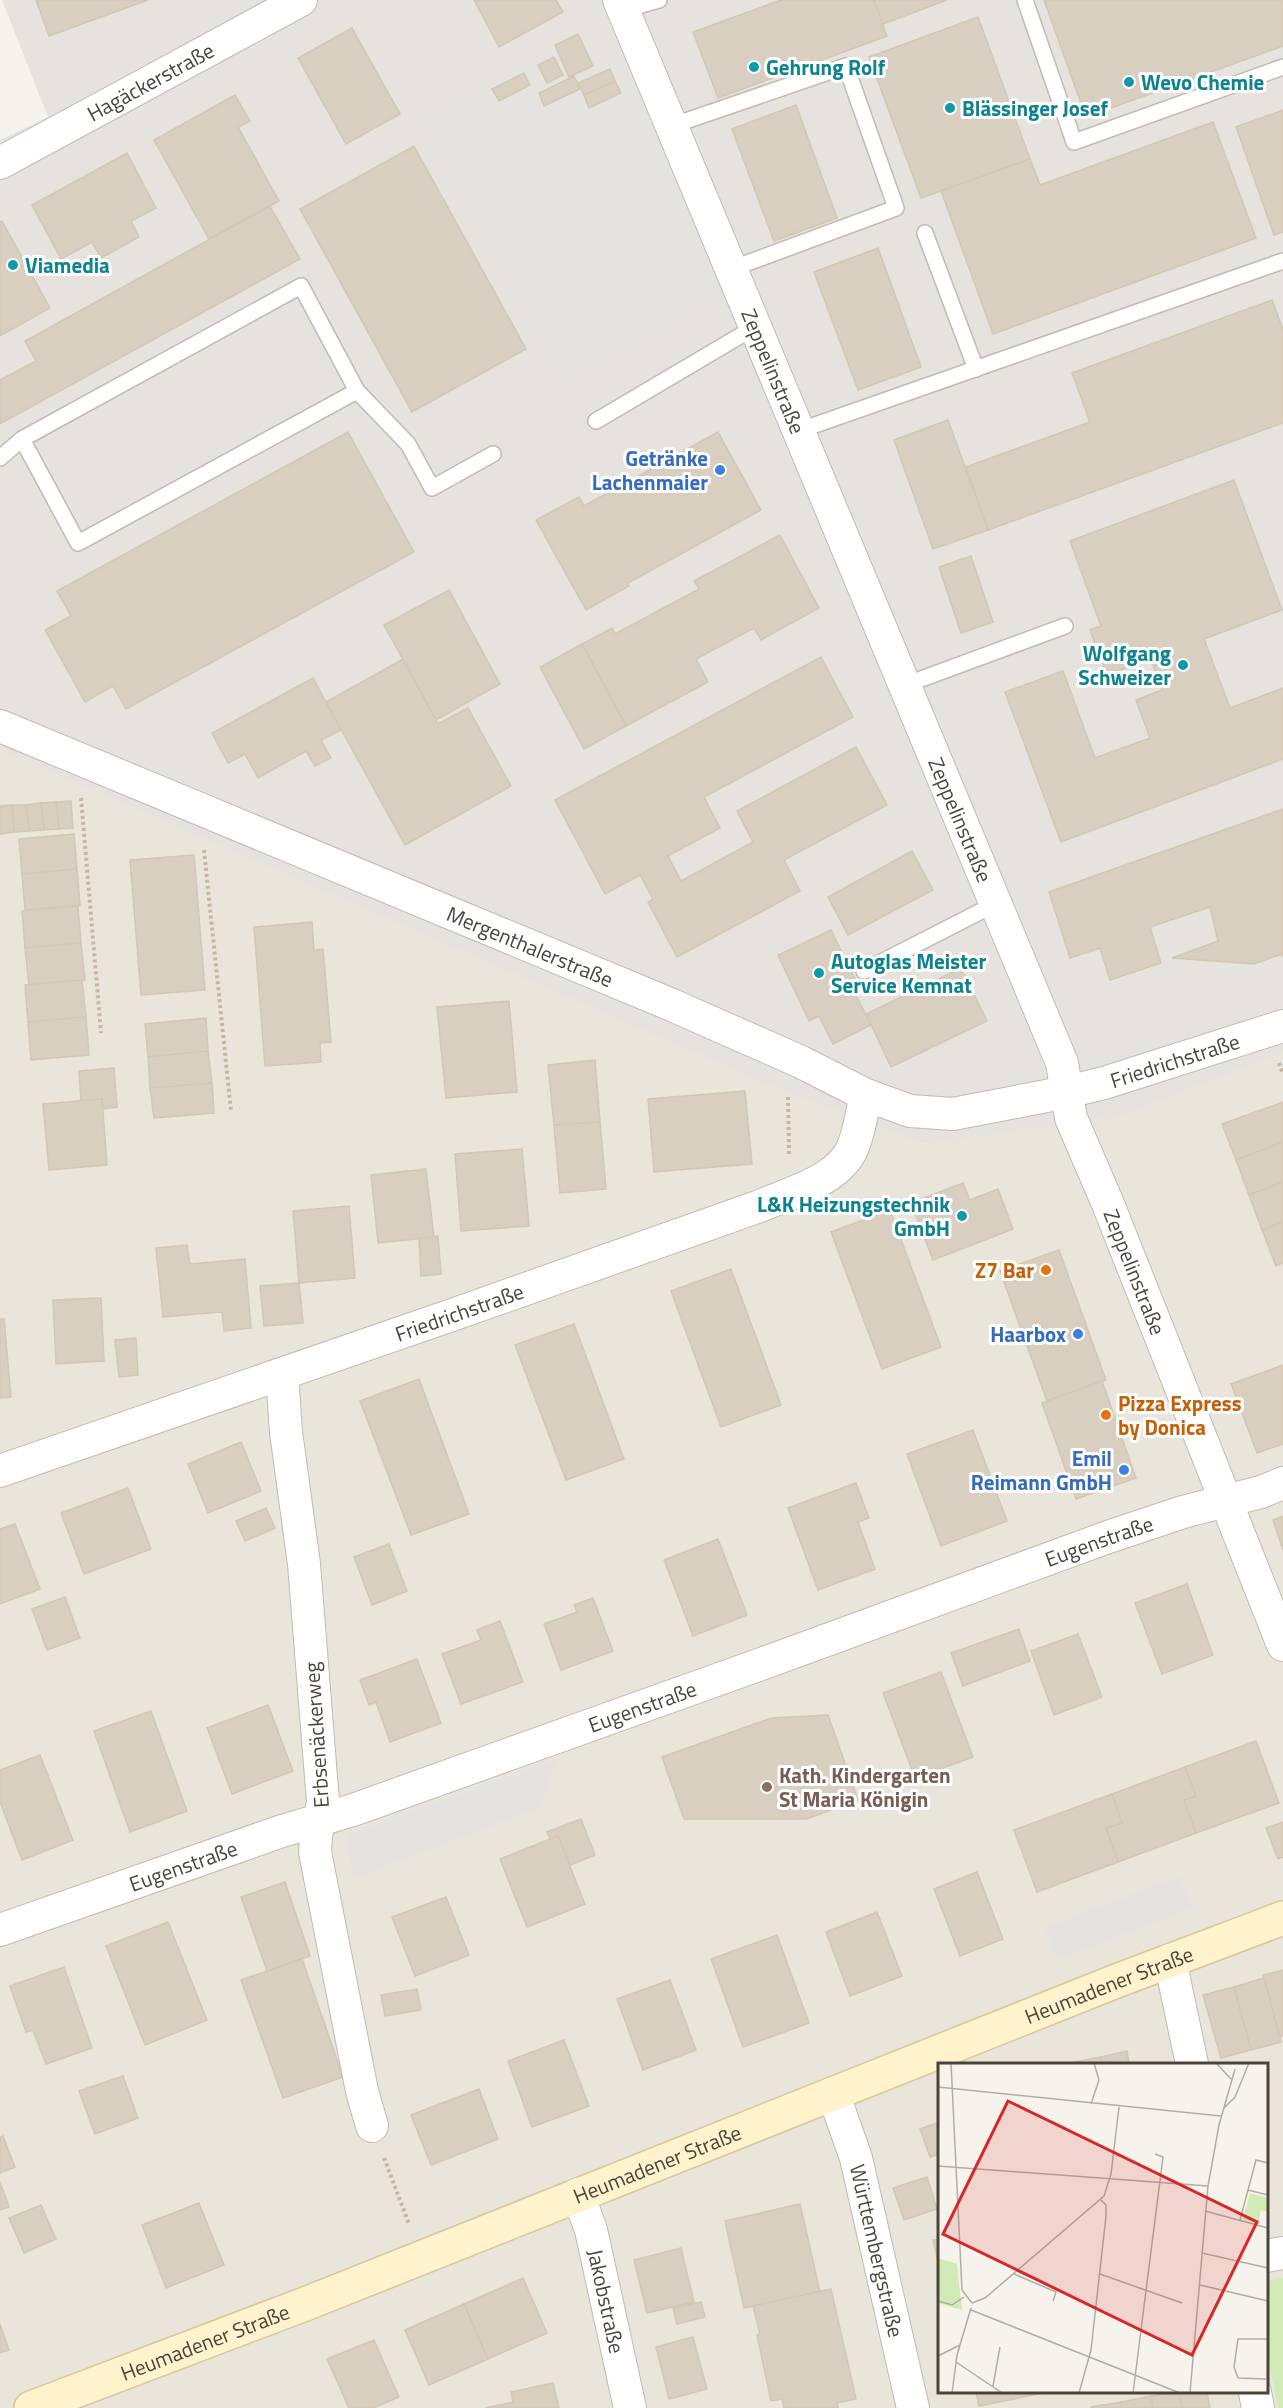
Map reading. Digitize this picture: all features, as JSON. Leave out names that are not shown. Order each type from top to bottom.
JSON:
[{"type":"main road","name":"Heumadener Straße","points":[[31,2408],[422,2258],[833,2093],[1170,1960],[1283,1918]]},
{"type":"street","name":"Hagäckerstraße","points":[[0,163],[301,0]]},
{"type":"street","name":"Zeppelinstraße","points":[[621,5],[1062,1063],[1071,1118],[1108,1204],[1283,1645]]},
{"type":"street","name":"Mergenthalerstraße","points":[[0,726],[672,1005],[801,1062],[866,1095],[910,1111],[953,1114],[1067,1092]]},
{"type":"street","name":"Friedrichstraße","points":[[1067,1092],[1104,1083],[1283,1026]]},
{"type":"street","name":"Friedrichstraße","points":[[0,1471],[760,1206],[826,1178],[843,1163],[854,1146],[866,1095]]},
{"type":"street","name":"Erbsenäckerweg","points":[[282,1374],[286,1432],[304,1564],[323,1794],[321,1820],[315,1836],[315,1852],[362,2091],[372,2126]]},
{"type":"street","name":"Eugenstraße","points":[[0,1930],[282,1831],[321,1820],[775,1659],[1108,1537],[1183,1512],[1283,1484]]},
{"type":"street","points":[[1170,1960],[1192,2063]]},
{"type":"street","name":"Württembergstraße","points":[[833,2093],[856,2158],[913,2408]]},
{"type":"street","name":"Jakobstraße","points":[[578,2194],[591,2230],[630,2408]]},
{"type":"street","points":[[1268,2256],[1283,2253]]},
{"type":"street","points":[[1255,2393],[1258,2408]]},
{"type":"lane","points":[[621,5],[659,0]]},
{"type":"lane","points":[[1025,0],[1074,142],[1283,67]]},
{"type":"lane","points":[[671,126],[846,66],[896,208],[731,269]]},
{"type":"lane","points":[[925,232],[975,369]]},
{"type":"lane","points":[[798,430],[1283,261]]},
{"type":"lane","points":[[0,458],[22,439],[301,286],[357,391],[408,444],[432,488],[493,454]]},
{"type":"lane","points":[[596,421],[755,327]]},
{"type":"lane","points":[[22,439],[78,543],[357,391]]},
{"type":"lane","points":[[904,685],[1065,626]]},
{"type":"lane","points":[[864,971],[995,904]]},
{"type":"path","points":[[78,759],[101,1033]]},
{"type":"path","points":[[221,818],[204,850],[231,1111]]},
{"type":"path","points":[[793,1192],[789,1168],[788,1091],[801,1062]]},
{"type":"path","points":[[372,2126],[422,2258]]},
{"type":"shaded area","points":[[2,0],[1283,0],[1283,1053],[1119,1117],[922,1144],[768,1085],[0,750],[0,140],[48,117]]},
{"type":"shaded area","points":[[555,50],[568,78],[574,75],[577,81],[620,60],[717,292],[564,377],[425,121]]},
{"type":"shaded area","points":[[0,750],[768,1085],[922,1144],[1119,1117],[1283,1053],[1283,2408],[0,2408]]},
{"type":"shaded area","points":[[557,1759],[541,1807],[354,1878],[345,1835]]},
{"type":"shaded area","points":[[1179,1876],[1192,1908],[1057,1960],[1045,1928]]},
{"type":"green space","points":[[1283,2278],[1283,2408],[1278,2408],[1268,2357],[1268,2282]]},
{"type":"building","points":[[36,0],[148,0],[49,36]]},
{"type":"building","points":[[474,0],[556,0],[563,12],[499,47]]},
{"type":"building","name":"Gehrung Rolf","points":[[781,0],[874,0],[887,36],[718,98],[693,32]]},
{"type":"building","name":"Gehrung Rolf","points":[[874,0],[947,0],[883,24]]},
{"type":"building","name":"Wevo Chemie","points":[[1044,0],[1283,0],[1283,46],[1086,117]]},
{"type":"building","name":"Blässinger Josef","points":[[978,17],[1030,159],[921,198],[869,57]]},
{"type":"building","points":[[352,28],[400,114],[346,144],[298,58]]},
{"type":"building","points":[[578,34],[593,66],[569,77],[555,45]]},
{"type":"building","points":[[554,57],[563,75],[547,83],[538,65]]},
{"type":"building","points":[[610,69],[615,81],[584,95],[578,83]]},
{"type":"building","points":[[524,73],[530,85],[499,101],[492,89]]},
{"type":"building","points":[[574,76],[580,89],[544,106],[539,93]]},
{"type":"building","points":[[615,81],[621,93],[589,108],[584,95]]},
{"type":"building","points":[[235,95],[250,121],[238,127],[279,201],[209,239],[154,140]]},
{"type":"building","points":[[796,105],[837,218],[774,241],[732,129]]},
{"type":"building","points":[[1283,110],[1283,232],[1274,235],[1236,127]]},
{"type":"building","points":[[1213,122],[1256,238],[993,334],[941,191],[1030,159],[1040,185]]},
{"type":"building","points":[[414,146],[526,349],[412,412],[300,209]]},
{"type":"building","points":[[127,153],[156,208],[131,221],[139,237],[101,258],[92,242],[61,259],[32,205]]},
{"type":"building","points":[[270,206],[300,259],[0,424],[0,380],[36,361],[25,341]]},
{"type":"building","name":"Viamedia","points":[[2,221],[50,308],[0,336],[0,222]]},
{"type":"building","points":[[878,248],[921,367],[858,390],[814,272]]},
{"type":"building","points":[[1272,300],[1283,330],[1283,423],[988,530],[966,467],[1090,422],[1072,373]]},
{"type":"building","points":[[948,420],[988,530],[933,549],[894,440]]},
{"type":"building","points":[[348,432],[414,552],[126,709],[113,686],[85,702],[45,630],[71,616],[57,591]]},
{"type":"building","points":[[718,432],[761,510],[628,583],[629,586],[586,610],[536,520],[579,497],[584,506]]},
{"type":"building","name":"Wolfgang Schweizer","points":[[1234,480],[1282,610],[1204,639],[1230,708],[1283,688],[1283,759],[1061,842],[1005,692],[1063,671],[1095,758],[1150,738],[1136,700],[1162,690],[1151,659],[1107,675],[1090,630],[1101,626],[1070,541]]},
{"type":"building","points":[[780,535],[819,608],[761,640],[754,628],[696,659],[708,682],[626,726],[582,644],[612,628],[615,634],[699,589],[694,581]]},
{"type":"building","points":[[971,556],[993,622],[961,633],[939,567]]},
{"type":"building","points":[[449,590],[500,684],[436,720],[384,625]]},
{"type":"building","points":[[582,644],[626,726],[584,749],[540,667]]},
{"type":"building","points":[[821,657],[853,717],[704,797],[720,828],[668,856],[681,881],[753,842],[737,811],[856,747],[887,805],[784,860],[800,891],[677,957],[648,902],[653,899],[640,875],[605,894],[555,800]]},
{"type":"building","points":[[403,659],[438,724],[468,708],[511,786],[405,845],[326,702]]},
{"type":"building","points":[[313,678],[341,730],[321,740],[331,758],[315,766],[306,751],[258,778],[245,754],[228,763],[212,733]]},
{"type":"building","points":[[71,801],[73,828],[59,829],[56,802]]},
{"type":"building","points":[[56,802],[59,829],[44,830],[41,803]]},
{"type":"building","points":[[41,803],[44,830],[29,831],[26,805]]},
{"type":"building","points":[[12,805],[26,805],[29,831],[14,832]]},
{"type":"building","points":[[12,805],[14,832],[0,834],[0,806]]},
{"type":"building","points":[[1283,809],[1283,957],[1282,954],[1254,964],[1172,958],[1218,941],[1210,907],[1150,927],[1161,963],[1110,980],[1100,948],[1070,958],[1049,892]]},
{"type":"building","points":[[74,834],[77,869],[22,874],[19,839]]},
{"type":"building","points":[[912,851],[933,890],[848,935],[828,897]]},
{"type":"building","points":[[194,855],[205,990],[141,995],[130,860]]},
{"type":"building","points":[[77,869],[80,905],[25,910],[22,874]]},
{"type":"building","points":[[78,906],[81,943],[25,948],[22,911]]},
{"type":"building","points":[[312,922],[314,950],[323,949],[331,1042],[320,1043],[321,1062],[265,1066],[254,927]]},
{"type":"building","name":"Autoglas Meister Service Kemnat","points":[[831,930],[861,991],[855,993],[871,1025],[833,1044],[819,1016],[809,1021],[778,955]]},
{"type":"building","points":[[81,943],[85,980],[29,985],[25,948]]},
{"type":"building","points":[[961,968],[987,1021],[891,1067],[866,1014]]},
{"type":"building","points":[[82,980],[86,1017],[28,1022],[25,985]]},
{"type":"building","points":[[509,1001],[517,1092],[446,1098],[437,1007]]},
{"type":"building","points":[[86,1017],[89,1055],[31,1060],[28,1022]]},
{"type":"building","points":[[206,1018],[208,1051],[148,1057],[145,1024]]},
{"type":"building","points":[[208,1051],[212,1083],[150,1088],[148,1057]]},
{"type":"building","points":[[595,1060],[600,1122],[554,1125],[548,1065]]},
{"type":"building","points":[[114,1068],[117,1107],[103,1109],[102,1099],[81,1100],[79,1071]]},
{"type":"building","points":[[212,1083],[214,1113],[154,1118],[150,1088]]},
{"type":"building","points":[[745,1091],[752,1164],[654,1172],[648,1099]]},
{"type":"building","points":[[102,1099],[107,1165],[49,1170],[43,1104]]},
{"type":"building","points":[[1283,1102],[1283,1142],[1236,1160],[1222,1124]]},
{"type":"building","points":[[600,1122],[606,1189],[560,1193],[554,1125]]},
{"type":"building","points":[[1283,1142],[1283,1182],[1249,1195],[1236,1160]]},
{"type":"building","points":[[522,1149],[529,1226],[461,1231],[455,1154]]},
{"type":"building","points":[[426,1169],[434,1237],[378,1243],[371,1175]]},
{"type":"building","points":[[1283,1182],[1283,1222],[1262,1230],[1249,1195]]},
{"type":"building","name":"L&K Heizungstechnik GmbH","points":[[963,1183],[970,1200],[998,1189],[1013,1229],[933,1260],[911,1203]]},
{"type":"building","points":[[349,1206],[355,1278],[299,1283],[293,1211]]},
{"type":"building","points":[[890,1210],[941,1347],[882,1369],[831,1232]]},
{"type":"building","points":[[1283,1222],[1283,1263],[1276,1266],[1262,1230]]},
{"type":"building","points":[[438,1236],[441,1274],[421,1276],[419,1238]]},
{"type":"building","points":[[187,1245],[190,1264],[245,1259],[251,1328],[224,1331],[222,1312],[163,1317],[156,1248]]},
{"type":"building","points":[[1059,1250],[1106,1380],[1047,1401],[1000,1271]]},
{"type":"building","points":[[731,1269],[781,1405],[721,1427],[671,1291]]},
{"type":"building","points":[[299,1283],[303,1323],[264,1326],[260,1286]]},
{"type":"building","points":[[101,1298],[104,1361],[56,1364],[53,1300]]},
{"type":"building","points":[[0,1319],[4,1319],[11,1397],[0,1398]]},
{"type":"building","points":[[574,1324],[624,1459],[566,1480],[515,1345]]},
{"type":"building","points":[[136,1338],[138,1375],[119,1377],[115,1340]]},
{"type":"building","points":[[1283,1365],[1283,1444],[1257,1453],[1231,1384]]},
{"type":"building","points":[[419,1379],[469,1514],[411,1535],[360,1401]]},
{"type":"building","points":[[1102,1381],[1136,1478],[1076,1499],[1042,1403]]},
{"type":"building","points":[[973,1430],[1007,1521],[941,1546],[907,1454]]},
{"type":"building","points":[[241,1442],[261,1491],[208,1513],[188,1464]]},
{"type":"building","points":[[856,1483],[869,1518],[858,1522],[875,1569],[818,1590],[788,1508]]},
{"type":"building","points":[[128,1488],[151,1549],[84,1574],[61,1513]]},
{"type":"building","points":[[266,1508],[275,1528],[245,1541],[236,1521]]},
{"type":"building","points":[[1283,1516],[1283,1550],[1273,1520]]},
{"type":"building","points":[[15,1524],[40,1589],[0,1604],[0,1529]]},
{"type":"building","points":[[718,1539],[747,1615],[693,1636],[664,1560]]},
{"type":"building","points":[[389,1544],[407,1591],[372,1605],[354,1557]]},
{"type":"building","points":[[1187,1584],[1213,1655],[1162,1674],[1135,1603]]},
{"type":"building","points":[[65,1597],[80,1638],[47,1650],[32,1609]]},
{"type":"building","points":[[593,1598],[613,1651],[561,1670],[544,1624],[577,1612],[574,1605]]},
{"type":"building","points":[[500,1621],[523,1682],[461,1704],[442,1654],[481,1640],[477,1630]]},
{"type":"building","points":[[1019,1629],[1030,1661],[963,1686],[951,1653]]},
{"type":"building","points":[[1078,1634],[1102,1697],[1054,1715],[1031,1651]]},
{"type":"building","points":[[417,1659],[441,1723],[390,1742],[376,1702],[369,1705],[360,1680]]},
{"type":"building","points":[[941,1672],[973,1757],[915,1778],[883,1693]]},
{"type":"building","points":[[268,1705],[293,1771],[232,1794],[207,1728]]},
{"type":"building","points":[[151,1711],[187,1811],[130,1832],[94,1731]]},
{"type":"building","points":[[828,1715],[858,1800],[807,1819],[684,1819],[662,1757],[771,1718]]},
{"type":"building","points":[[1256,1741],[1279,1803],[1196,1833],[1184,1800],[1196,1796],[1185,1767]]},
{"type":"building","points":[[40,1755],[73,1840],[22,1860],[0,1802],[0,1770]]},
{"type":"building","points":[[1185,1767],[1196,1796],[1184,1800],[1196,1833],[1118,1862],[1106,1828],[1122,1823],[1112,1794]]},
{"type":"building","points":[[1112,1794],[1122,1823],[1106,1828],[1118,1862],[1037,1892],[1014,1830]]},
{"type":"building","points":[[581,1819],[595,1855],[570,1865],[558,1836],[550,1839],[547,1832]]},
{"type":"building","points":[[1283,1822],[1283,1857],[1278,1859],[1266,1828]]},
{"type":"building","points":[[558,1836],[585,1904],[527,1927],[500,1859]]},
{"type":"building","points":[[977,1872],[1003,1939],[960,1956],[934,1889]]},
{"type":"building","points":[[285,1882],[310,1956],[267,1971],[241,1897]]},
{"type":"building","points":[[446,1897],[469,1955],[415,1976],[392,1917]]},
{"type":"building","points":[[877,1912],[902,1976],[850,1996],[826,1932]]},
{"type":"building","points":[[168,1922],[207,2020],[145,2045],[106,1946]]},
{"type":"building","points":[[777,1935],[809,2023],[743,2047],[711,1959]]},
{"type":"building","points":[[302,1959],[343,2077],[283,2098],[241,1980]]},
{"type":"building","points":[[64,1967],[92,2048],[46,2064],[33,2030],[26,2032],[10,1986]]},
{"type":"building","points":[[1283,1970],[1283,2036],[1280,2037],[1263,1975]]},
{"type":"building","points":[[1264,1978],[1281,2042],[1251,2050],[1234,1987]]},
{"type":"building","points":[[670,1980],[696,2050],[643,2070],[617,1999]]},
{"type":"building","points":[[1234,1987],[1251,2050],[1221,2058],[1203,1995]]},
{"type":"building","points":[[417,1989],[421,2010],[385,2016],[381,1995]]},
{"type":"building","points":[[564,2040],[589,2106],[532,2127],[508,2061]]},
{"type":"building","points":[[1127,2051],[1129,2063],[1102,2063],[1101,2057]]},
{"type":"building","points":[[1101,2057],[1102,2063],[1070,2063]]},
{"type":"building","points":[[123,2076],[138,2118],[95,2134],[79,2091]]},
{"type":"building","points":[[479,2089],[498,2139],[431,2165],[411,2115]]},
{"type":"building","points":[[938,2123],[938,2155],[930,2157],[920,2129]]},
{"type":"building","points":[[3,2136],[15,2167],[0,2173],[0,2138]]},
{"type":"building","points":[[927,2177],[937,2209],[904,2220],[893,2188]]},
{"type":"building","points":[[0,2182],[9,2207],[0,2210]]},
{"type":"building","points":[[199,2203],[224,2265],[166,2288],[142,2225]]},
{"type":"building","points":[[800,2204],[820,2292],[744,2308],[725,2221]]},
{"type":"building","points":[[41,2205],[56,2239],[24,2253],[9,2218]]},
{"type":"building","points":[[938,2239],[938,2261],[933,2240]]},
{"type":"building","points":[[681,2248],[694,2302],[647,2313],[634,2260]]},
{"type":"building","points":[[523,2278],[547,2333],[488,2359],[464,2304]]},
{"type":"building","points":[[831,2289],[856,2399],[837,2403],[838,2408],[784,2408],[782,2399],[771,2401],[753,2306]]},
{"type":"building","points":[[701,2302],[705,2317],[677,2324],[673,2308]]},
{"type":"building","points":[[464,2304],[488,2359],[429,2385],[405,2330]]},
{"type":"building","points":[[0,2324],[9,2350],[0,2353]]},
{"type":"building","points":[[693,2337],[707,2389],[669,2399],[656,2347]]},
{"type":"building","points":[[374,2340],[399,2397],[373,2408],[349,2408],[327,2359]]},
{"type":"building","points":[[553,2383],[559,2408],[485,2408],[513,2402],[511,2392]]},
{"type":"building","points":[[976,2393],[1044,2393],[979,2406]]},
{"type":"building","points":[[1179,2393],[1207,2393],[1210,2408],[1182,2408]]},
{"type":"building","points":[[1179,2393],[1182,2408],[1153,2408],[1151,2396]]},
{"type":"building","points":[[1151,2396],[1153,2408],[1122,2408],[1121,2402]]},
{"type":"building","points":[[1121,2402],[1122,2408],[1091,2408],[1091,2407]]},
{"type":"place","name":"Gehrung Rolf","points":[[754,67]]},
{"type":"place","name":"Wevo Chemie","points":[[1129,82]]},
{"type":"place","name":"Blässinger Josef","points":[[950,108]]},
{"type":"place","name":"Viamedia","points":[[13,265]]},
{"type":"place","name":"Getränke Lachenmaier","points":[[720,470]]},
{"type":"place","name":"Wolfgang Schweizer","points":[[1183,665]]},
{"type":"place","name":"Autoglas Meister Service Kemnat","points":[[819,973]]},
{"type":"place","name":"L&K Heizungstechnik GmbH","points":[[962,1216]]},
{"type":"place","name":"Z7 Bar","points":[[1046,1270]]},
{"type":"place","name":"Haarbox","points":[[1078,1334]]},
{"type":"place","name":"Pizza Express by Donica","points":[[1106,1415]]},
{"type":"place","name":"Emil Reimann GmbH","points":[[1124,1470]]},
{"type":"place","name":"Kath. Kindergarten St Maria Königin","points":[[767,1787]]}]
